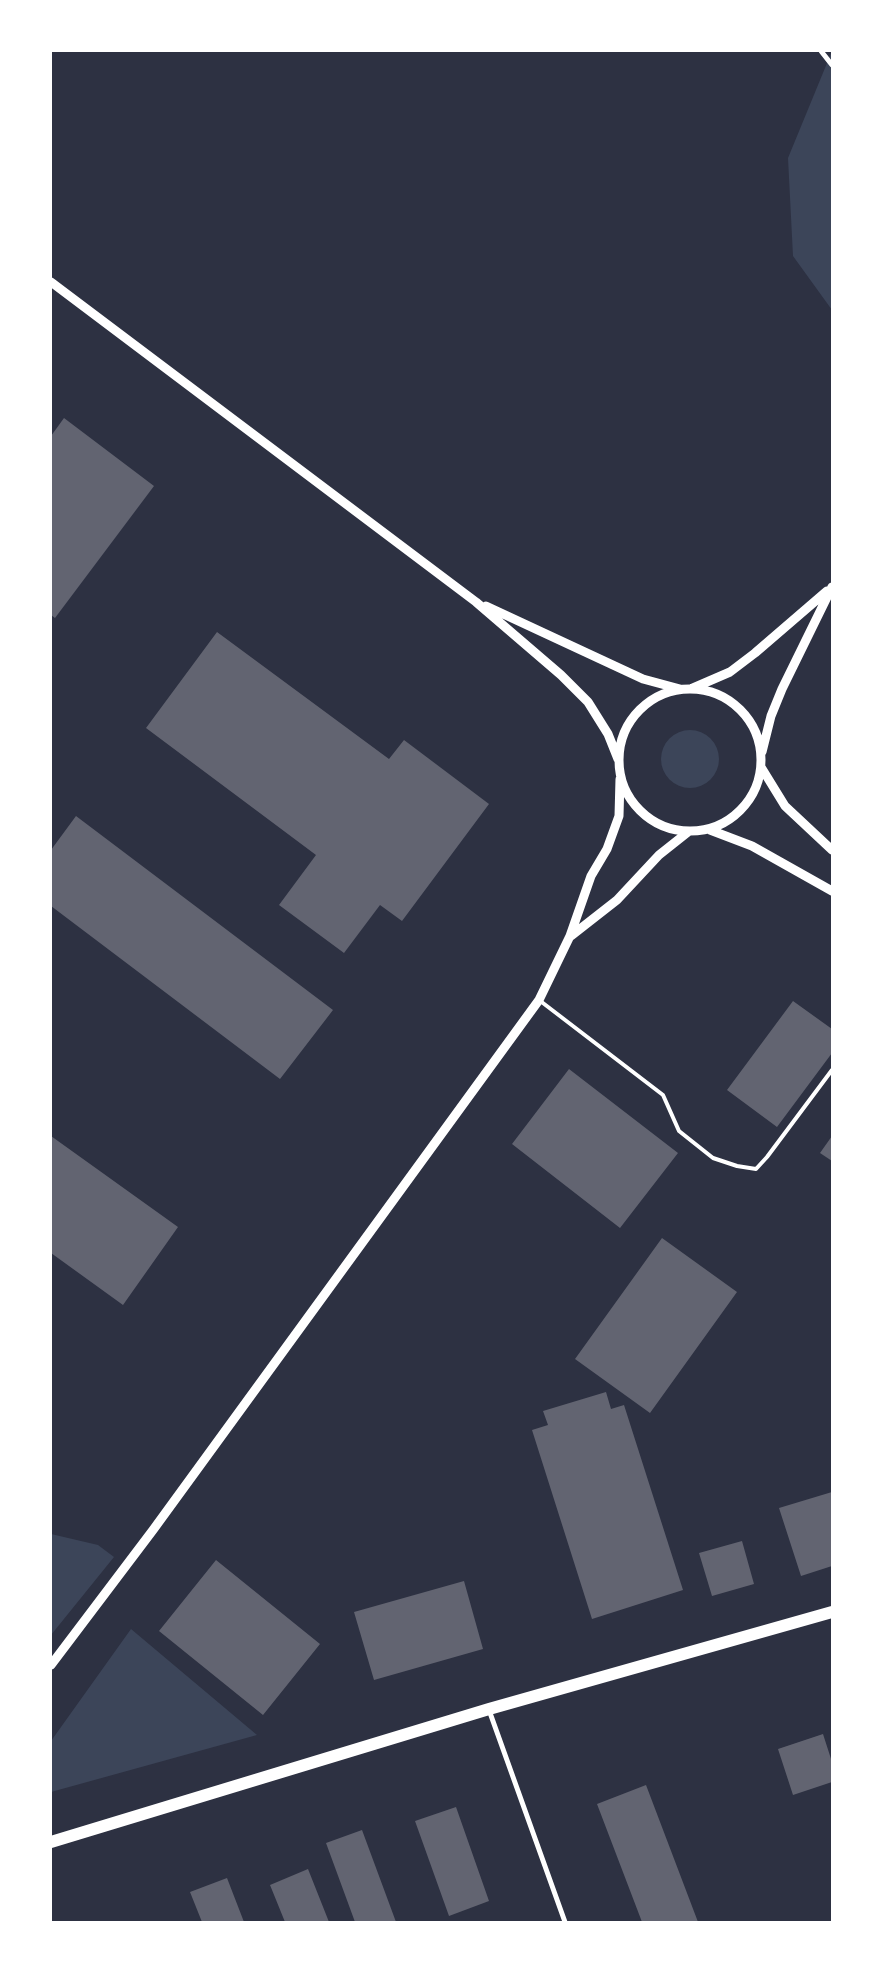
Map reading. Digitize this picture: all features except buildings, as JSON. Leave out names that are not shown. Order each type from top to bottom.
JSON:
[{"type":"main road","points":[[51,1842],[489,1709],[832,1612]]},
{"type":"street","points":[[821,51],[832,64]]},
{"type":"street","points":[[51,282],[476,602],[561,675],[588,702],[608,734],[618,759]]},
{"type":"street","points":[[693,688],[730,672],[749,658],[831,587]]},
{"type":"street","points":[[761,755],[782,689],[831,587]]},
{"type":"street","points":[[476,602],[643,679],[682,689]]},
{"type":"street","points":[[51,1665],[153,1530],[539,1000],[570,936],[591,876],[607,849],[619,816],[620,779],[618,759],[621,739],[630,720],[644,705],[661,694],[693,688],[713,692],[732,702],[747,717],[757,735],[761,767],[756,788],[745,806],[729,820],[710,830],[688,832],[665,828],[645,816],[629,800],[620,779]]},
{"type":"street","points":[[761,767],[785,806],[832,850]]},
{"type":"street","points":[[710,830],[752,846],[832,891]]},
{"type":"street","points":[[570,936],[617,900],[659,855],[688,832]]},
{"type":"street","points":[[489,1709],[565,1922]]},
{"type":"lane","points":[[539,1000],[662,1095],[679,1131],[713,1158],[737,1166],[756,1169],[767,1158],[832,1070]]},
{"type":"shaded area","points":[[832,51],[832,310],[793,256],[788,158]]},
{"type":"shaded area","points":[[684,730],[696,730],[711,738],[719,753],[719,765],[711,780],[696,788],[684,788],[669,780],[661,765],[661,753],[669,738]]},
{"type":"shaded area","points":[[51,1534],[98,1545],[114,1557],[51,1635]]},
{"type":"shaded area","points":[[131,1629],[257,1735],[51,1792],[51,1741]]}]
